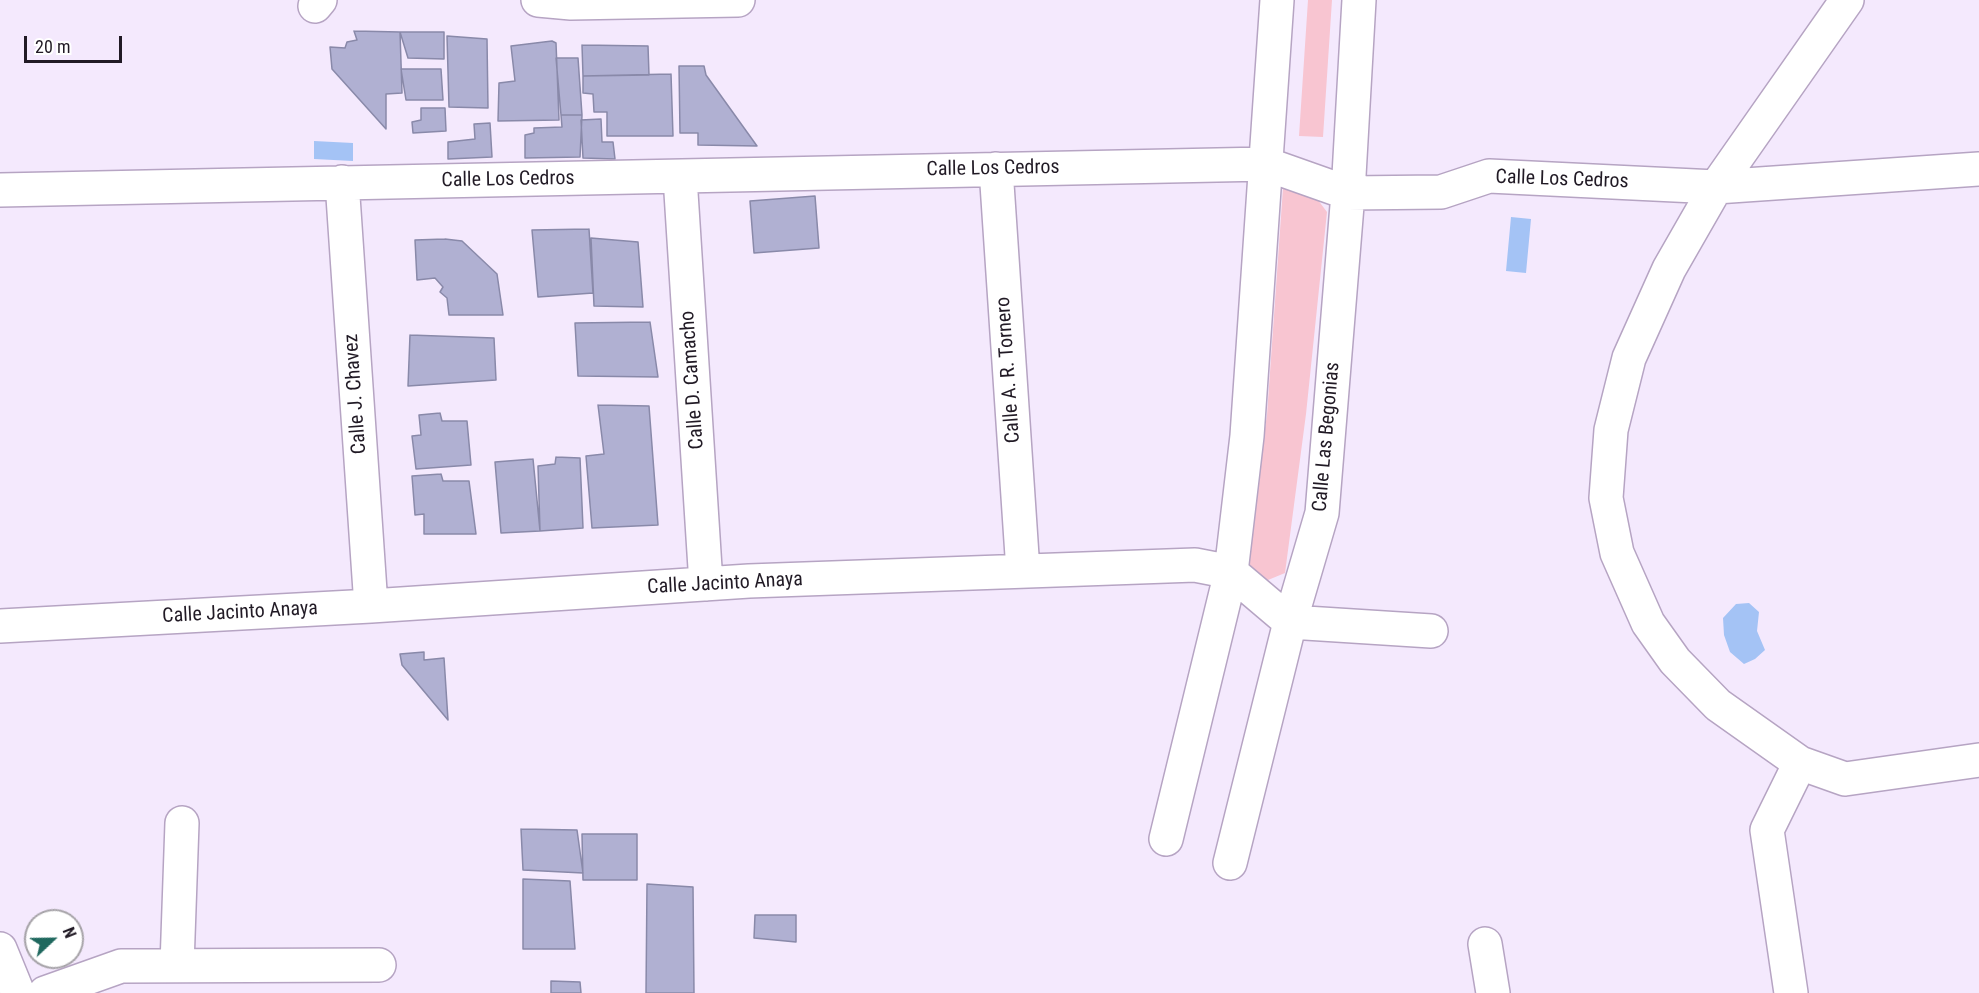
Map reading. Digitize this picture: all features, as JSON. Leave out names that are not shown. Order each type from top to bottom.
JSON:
[{"type":"street","points":[[538,0],[571,3],[738,0]]},
{"type":"street","points":[[1166,839],[1231,572],[1247,436],[1277,0]]},
{"type":"street","name":"Calle Las Begonias","points":[[1230,863],[1290,622],[1322,513],[1348,193],[1359,0]]},
{"type":"street","points":[[1847,0],[1716,187],[1669,269],[1629,358],[1611,430],[1606,498],[1617,553],[1648,623],[1675,662],[1718,705],[1800,764],[1845,779],[1979,760]]},
{"type":"street","name":"Calle Los Cedros","points":[[0,190],[1266,164],[1348,193],[1441,192],[1489,176],[1716,187],[1979,169]]},
{"type":"street","name":"Calle A. R. Tornero","points":[[996,169],[1023,571]]},
{"type":"street","name":"Calle D. Camacho","points":[[680,177],[706,584]]},
{"type":"street","name":"Calle J. Chavez","points":[[342,182],[371,606]]},
{"type":"street","name":"Calle Jacinto Anaya","points":[[0,626],[371,606],[706,584],[1195,565],[1231,572],[1290,622]]},
{"type":"street","points":[[1290,622],[1431,631]]},
{"type":"street","points":[[1791,993],[1767,830],[1800,764]]},
{"type":"street","points":[[177,965],[182,823]]},
{"type":"street","points":[[1485,944],[1493,993]]},
{"type":"street","points":[[0,949],[18,993]]},
{"type":"street","points":[[45,993],[121,966],[379,966]]},
{"type":"shaded area","points":[[1308,0],[1332,0],[1323,137],[1299,136]]},
{"type":"shaded area","points":[[1283,188],[1300,188],[1318,200],[1327,212],[1306,414],[1285,573],[1268,580],[1255,578],[1244,564],[1267,415]]},
{"type":"water","points":[[314,141],[353,143],[353,161],[314,159]]},
{"type":"water","points":[[1511,217],[1531,219],[1526,273],[1506,271]]},
{"type":"water","points":[[1749,603],[1759,612],[1757,631],[1765,650],[1755,659],[1744,664],[1730,652],[1724,635],[1723,618],[1736,604]]},
{"type":"building","points":[[354,31],[400,32],[402,93],[386,94],[386,129],[332,69],[330,47],[345,48],[347,42],[357,40]]},
{"type":"building","points":[[400,32],[444,32],[444,59],[408,58]]},
{"type":"building","points":[[447,36],[487,39],[488,108],[449,107]]},
{"type":"building","points":[[552,41],[556,43],[559,120],[498,121],[499,83],[515,81],[511,46]]},
{"type":"building","points":[[582,45],[648,46],[649,75],[583,76]]},
{"type":"building","points":[[556,58],[578,58],[582,115],[561,115]]},
{"type":"building","points":[[679,66],[704,66],[706,75],[757,146],[698,145],[698,133],[680,133]]},
{"type":"building","points":[[401,69],[441,69],[443,100],[406,100]]},
{"type":"building","points":[[671,74],[673,136],[607,136],[607,112],[594,112],[593,94],[583,93],[583,76]]},
{"type":"building","points":[[421,108],[445,108],[446,131],[413,133],[412,122],[421,120]]},
{"type":"building","points":[[561,115],[582,115],[580,157],[525,158],[525,135],[534,133],[534,128],[562,127]]},
{"type":"building","points":[[601,119],[602,142],[613,142],[615,159],[583,158],[581,120]]},
{"type":"building","points":[[490,123],[492,157],[448,159],[448,142],[475,139],[474,124]]},
{"type":"building","points":[[815,196],[819,248],[754,253],[750,201]]},
{"type":"building","points":[[589,229],[593,293],[538,297],[532,230]]},
{"type":"building","points":[[591,238],[638,242],[643,307],[594,306]]},
{"type":"building","points":[[415,240],[462,241],[497,274],[503,315],[449,315],[447,298],[440,292],[443,287],[435,278],[417,280]]},
{"type":"building","points":[[650,322],[658,377],[578,376],[575,323]]},
{"type":"building","points":[[410,335],[494,338],[496,380],[408,386]]},
{"type":"building","points":[[598,405],[649,406],[658,525],[592,528],[586,456],[604,454]]},
{"type":"building","points":[[440,413],[442,421],[467,421],[471,465],[416,469],[412,436],[421,435],[419,415]]},
{"type":"building","points":[[556,457],[580,458],[583,528],[540,531],[538,466],[555,464]]},
{"type":"building","points":[[533,459],[540,531],[501,533],[495,462]]},
{"type":"building","points":[[441,474],[443,481],[469,481],[476,534],[424,534],[424,514],[415,515],[412,476]]},
{"type":"building","points":[[424,652],[424,660],[444,658],[448,720],[402,665],[400,654]]},
{"type":"building","points":[[521,829],[577,830],[583,873],[523,870]]},
{"type":"building","points":[[582,834],[637,834],[637,880],[583,880]]},
{"type":"building","points":[[523,879],[570,881],[575,949],[523,949]]},
{"type":"building","points":[[647,884],[693,887],[694,993],[646,993]]},
{"type":"building","points":[[755,915],[796,915],[796,942],[754,938]]},
{"type":"building","points":[[551,981],[580,982],[581,993],[551,993]]}]
